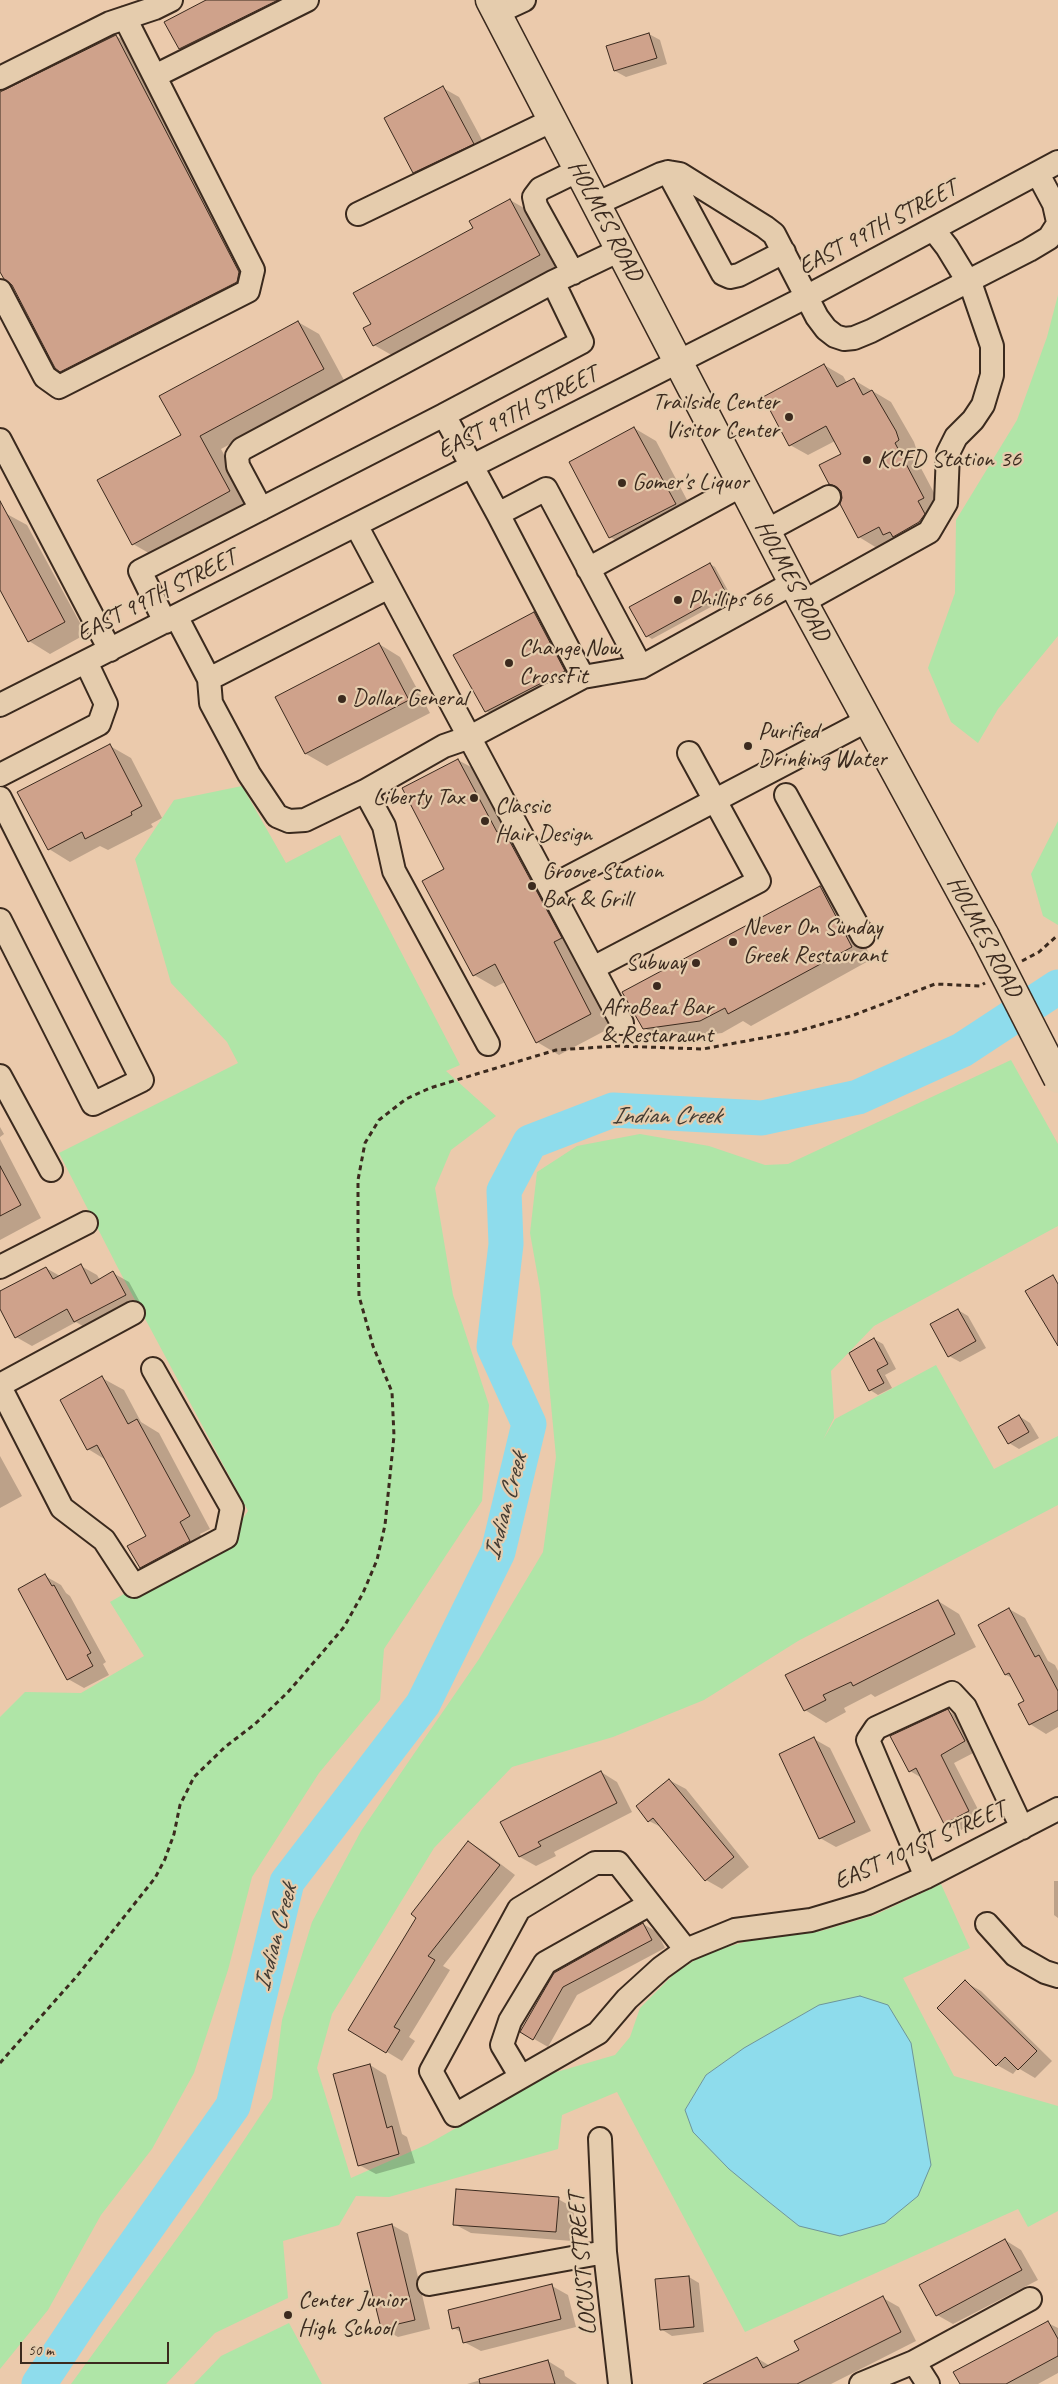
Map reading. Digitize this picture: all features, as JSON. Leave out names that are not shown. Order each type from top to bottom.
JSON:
[{"type":"main road","name":"HOLMES ROAD","points":[[493,7],[798,592],[866,721],[985,936],[1058,1079]]},
{"type":"street","points":[[0,78],[110,22],[156,8],[171,0]]},
{"type":"street","points":[[155,76],[307,0]]},
{"type":"street","points":[[493,7],[524,0]]},
{"type":"street","points":[[0,291],[45,377],[60,387],[248,291],[253,270],[125,18]]},
{"type":"street","points":[[358,214],[552,120]]},
{"type":"street","name":"EAST 99TH STREET","points":[[3,698],[86,662],[806,297],[1058,162]]},
{"type":"street","points":[[573,273],[536,206],[534,197],[540,189],[579,170]]},
{"type":"street","points":[[596,204],[668,172],[680,174],[765,226],[774,234],[806,297],[826,329],[835,336],[854,338],[968,282],[1049,238],[1058,223],[1054,204],[1038,174]]},
{"type":"street","points":[[668,172],[723,274],[730,278],[739,275],[784,252]]},
{"type":"street","points":[[553,282],[582,342],[140,571],[209,679],[211,703],[249,774],[277,816],[289,821],[304,820],[365,791],[444,746],[470,737],[583,677],[641,667],[798,592],[912,543],[929,532],[938,520],[946,503],[948,453],[956,436],[973,420],[983,405],[992,375],[992,346],[968,282],[947,247],[933,229]]},
{"type":"street","points":[[261,509],[238,466],[237,456],[242,449],[553,282],[620,250]]},
{"type":"street","points":[[444,415],[473,465],[583,677]]},
{"type":"street","points":[[0,440],[110,650]]},
{"type":"street","points":[[588,569],[742,484]]},
{"type":"street","points":[[498,514],[546,489],[641,667]]},
{"type":"street","points":[[766,531],[829,497]]},
{"type":"street","points":[[356,525],[622,1023]]},
{"type":"street","points":[[209,679],[389,587]]},
{"type":"street","points":[[0,775],[99,724],[106,704],[86,662]]},
{"type":"street","points":[[550,887],[866,721]]},
{"type":"street","points":[[593,968],[759,881],[689,752]]},
{"type":"street","points":[[365,791],[384,826],[394,871],[488,1044]]},
{"type":"street","points":[[786,795],[863,936]]},
{"type":"street","points":[[0,798],[8,831],[142,1080],[93,1104],[0,920]]},
{"type":"street","points":[[0,1076],[51,1170]]},
{"type":"street","points":[[0,1268],[86,1223]]},
{"type":"street","points":[[133,1313],[0,1386],[62,1508],[104,1540],[134,1586],[226,1537],[232,1508],[153,1369]]},
{"type":"street","points":[[926,1877],[868,1740],[876,1728],[952,1693],[965,1707],[1022,1828]]},
{"type":"street","name":"EAST 101ST STREET","points":[[520,2077],[598,2033],[627,1999],[661,1968],[686,1950],[735,1930],[811,1920],[868,1903],[926,1877],[1058,1809]]},
{"type":"street","points":[[650,1904],[545,1963],[510,2021],[502,2045],[520,2077],[455,2114],[431,2071],[519,1909],[596,1863],[618,1862],[686,1950]]},
{"type":"street","points":[[987,1924],[1015,1955],[1045,1972],[1058,1976]]},
{"type":"street","name":"LOCUST STREET","points":[[600,2140],[605,2252],[620,2384]]},
{"type":"street","points":[[429,2284],[605,2252]]},
{"type":"street","points":[[861,2384],[914,2362],[1030,2299]]},
{"type":"street","points":[[914,2362],[928,2384]]},
{"type":"path","points":[[1014,966],[1039,952],[1058,935]]},
{"type":"path","points":[[0,2063],[77,1976],[156,1878],[171,1842],[180,1805],[194,1777],[225,1747],[255,1724],[316,1661],[344,1627],[363,1593],[377,1560],[390,1481],[394,1436],[393,1409],[392,1392],[373,1346],[359,1296],[358,1180],[365,1143],[379,1120],[406,1099],[430,1088],[556,1050],[617,1046],[703,1049],[795,1032],[854,1015],[935,984],[980,986],[988,981]]},
{"type":"green space","points":[[1058,295],[1058,636],[998,709],[978,743],[951,722],[928,668],[955,593],[956,520],[1017,420],[1047,337]]},
{"type":"green space","points":[[242,786],[286,863],[340,835],[460,1065],[446,1071],[496,1116],[451,1150],[435,1188],[453,1295],[489,1405],[482,1501],[384,1649],[380,1700],[319,1773],[252,1877],[228,1970],[194,2073],[152,2149],[101,2215],[48,2310],[0,2369],[0,1717],[25,1692],[81,1693],[144,1656],[110,1602],[235,1530],[248,1511],[119,1270],[59,1153],[238,1063],[227,1042],[171,983],[135,859],[174,800]]},
{"type":"green space","points":[[1058,821],[1058,925],[1043,916],[1031,874]]},
{"type":"green space","points":[[1011,1060],[1058,1144],[1058,1226],[874,1326],[831,1371],[834,1418],[823,1440],[835,1419],[936,1365],[994,1469],[1058,1436],[1058,1505],[798,1641],[704,1700],[613,1737],[512,1767],[434,1848],[332,2014],[317,2068],[351,2178],[428,2144],[553,2073],[615,2055],[630,2037],[640,2008],[675,1973],[706,1953],[748,1941],[821,1931],[875,1915],[941,1884],[970,1948],[903,1978],[954,2076],[1058,2106],[1058,2211],[1028,2227],[1018,2209],[745,2332],[617,2092],[562,2115],[558,2149],[389,2197],[356,2196],[339,2225],[283,2241],[288,2298],[215,2333],[166,2384],[71,2384],[197,2211],[272,2098],[282,2020],[312,1922],[361,1831],[479,1659],[543,1552],[556,1457],[540,1289],[530,1233],[537,1172],[577,1146],[640,1134],[709,1146],[765,1165],[788,1164]],"holes":[[[819,2005],[799,2226],[729,2169],[685,2110],[706,2075],[744,2048]]]},
{"type":"green space","points":[[289,2323],[322,2384],[194,2384],[221,2356]]},
{"type":"water","points":[[860,1996],[888,2005],[911,2043],[931,2165],[918,2196],[885,2223],[840,2236],[799,2226],[769,2202],[729,2169],[693,2132],[685,2110],[706,2075],[744,2048],[819,2005]]},
{"type":"building","points":[[206,0],[278,0],[179,49],[164,22]]},
{"type":"building","points":[[649,33],[657,58],[614,71],[606,46]]},
{"type":"building","points":[[116,35],[239,272],[237,282],[60,372],[55,368],[12,285],[4,279],[0,272],[0,92]]},
{"type":"building","points":[[443,86],[474,144],[413,173],[384,118]]},
{"type":"building","points":[[510,199],[540,255],[373,346],[363,328],[371,324],[353,293],[473,228],[469,221]]},
{"type":"building","points":[[298,321],[324,369],[200,436],[230,491],[132,545],[97,480],[181,435],[159,396]]},
{"type":"building","name":"KCFD Station 36","points":[[824,364],[837,387],[854,378],[863,395],[872,390],[896,431],[899,440],[895,443],[924,498],[918,501],[925,514],[919,522],[893,537],[890,532],[883,535],[879,527],[858,538],[840,504],[842,498],[841,491],[829,484],[819,465],[841,454],[826,426],[789,446],[763,397]]},
{"type":"building","name":"Gomer's Liquor","points":[[634,427],[676,504],[609,538],[569,462]]},
{"type":"building","points":[[0,501],[65,622],[28,642],[0,590]]},
{"type":"building","name":"Phillips 66","points":[[710,563],[726,593],[646,637],[629,607]]},
{"type":"building","name":"Change Now CrossFit","points":[[534,612],[565,671],[485,712],[453,655]]},
{"type":"building","name":"Dollar General","points":[[379,643],[409,700],[305,754],[275,697]]},
{"type":"building","points":[[110,744],[142,806],[131,812],[132,815],[85,839],[82,832],[48,850],[17,792]]},
{"type":"building","points":[[458,759],[497,832],[503,829],[562,938],[554,942],[591,1014],[536,1043],[495,964],[473,976],[422,881],[444,869],[402,788]]},
{"type":"building","points":[[820,886],[852,947],[728,1014],[725,1008],[700,1021],[643,1029],[622,992]]},
{"type":"building","points":[[0,1166],[21,1205],[0,1216]]},
{"type":"building","points":[[81,1264],[91,1284],[113,1271],[126,1295],[74,1322],[67,1309],[15,1338],[0,1309],[0,1291],[46,1267],[53,1279]]},
{"type":"building","points":[[1053,1275],[1058,1284],[1058,1346],[1025,1291]]},
{"type":"building","points":[[958,1309],[976,1341],[948,1357],[930,1324]]},
{"type":"building","points":[[874,1338],[888,1364],[877,1370],[884,1383],[869,1391],[849,1353]]},
{"type":"building","points":[[102,1376],[128,1424],[137,1419],[190,1516],[180,1522],[190,1541],[140,1568],[127,1546],[146,1536],[97,1445],[87,1450],[60,1400]]},
{"type":"building","points":[[1019,1415],[1029,1432],[1008,1444],[998,1427]]},
{"type":"building","points":[[45,1574],[52,1586],[54,1585],[91,1653],[87,1655],[93,1666],[67,1680],[18,1589]]},
{"type":"building","points":[[938,1600],[955,1634],[853,1686],[851,1682],[823,1695],[826,1700],[804,1711],[785,1675]]},
{"type":"building","points":[[1009,1608],[1035,1657],[1039,1655],[1058,1691],[1058,1710],[1029,1725],[1018,1704],[1024,1701],[1009,1673],[1005,1675],[978,1625]]},
{"type":"building","points":[[948,1709],[965,1741],[941,1755],[969,1811],[944,1824],[916,1768],[909,1772],[890,1736]]},
{"type":"building","points":[[814,1737],[855,1822],[819,1839],[779,1754]]},
{"type":"building","points":[[601,1771],[617,1803],[538,1842],[541,1846],[519,1857],[500,1822]]},
{"type":"building","points":[[669,1779],[734,1857],[705,1881],[653,1818],[648,1822],[636,1806]]},
{"type":"building","points":[[468,1841],[500,1865],[428,1956],[435,1960],[394,2027],[400,2030],[386,2053],[348,2030],[416,1918],[411,1914]]},
{"type":"building","points":[[643,1923],[652,1940],[563,1987],[533,2040],[520,2032],[554,1973]]},
{"type":"building","points":[[965,1980],[1037,2051],[1018,2070],[1005,2057],[996,2066],[937,2008]]},
{"type":"building","points":[[370,2064],[387,2128],[392,2126],[399,2154],[358,2166],[333,2074]]},
{"type":"building","points":[[456,2189],[559,2197],[556,2232],[453,2225]]},
{"type":"building","points":[[392,2224],[415,2320],[381,2328],[357,2233]]},
{"type":"building","points":[[1005,2239],[1022,2270],[936,2316],[919,2285]]},
{"type":"building","points":[[689,2276],[694,2327],[660,2330],[655,2279]]},
{"type":"building","points":[[552,2284],[561,2319],[463,2343],[459,2327],[452,2329],[448,2310]]},
{"type":"building","points":[[883,2296],[901,2332],[797,2384],[703,2384],[757,2357],[763,2368],[799,2350],[794,2341]]},
{"type":"building","points":[[1048,2321],[1058,2339],[1058,2356],[1006,2384],[960,2384],[953,2372]]},
{"type":"building","points":[[548,2360],[555,2384],[480,2384],[479,2379]]},
{"type":"waterway","name":"Indian Creek","points":[[39,2384],[83,2318],[233,2106],[287,1882],[423,1704],[498,1552],[529,1424],[494,1347],[506,1244],[504,1191],[530,1142],[613,1110],[762,1118],[858,1097],[962,1050],[1058,987]]},
{"type":"place","name":"Trailside Center Visitor Center","points":[[789,417]]},
{"type":"place","name":"KCFD Station 36","points":[[867,460]]},
{"type":"place","name":"Gomer's Liquor","points":[[622,483]]},
{"type":"place","name":"Phillips 66","points":[[678,600]]},
{"type":"place","name":"Change Now CrossFit","points":[[509,663]]},
{"type":"place","name":"Dollar General","points":[[342,699]]},
{"type":"place","name":"Purified Drinking Water","points":[[748,746]]},
{"type":"place","name":"Liberty Tax","points":[[474,798]]},
{"type":"place","name":"Classic Hair Design","points":[[485,821]]},
{"type":"place","name":"Groove Station Bar & Grill","points":[[532,886]]},
{"type":"place","name":"Never On Sunday Greek Restaurant","points":[[733,942]]},
{"type":"place","name":"Subway","points":[[696,963]]},
{"type":"place","name":"AfroBeat Bar & Restaraunt","points":[[657,986]]},
{"type":"place","name":"Center Junior High School","points":[[288,2315]]}]
